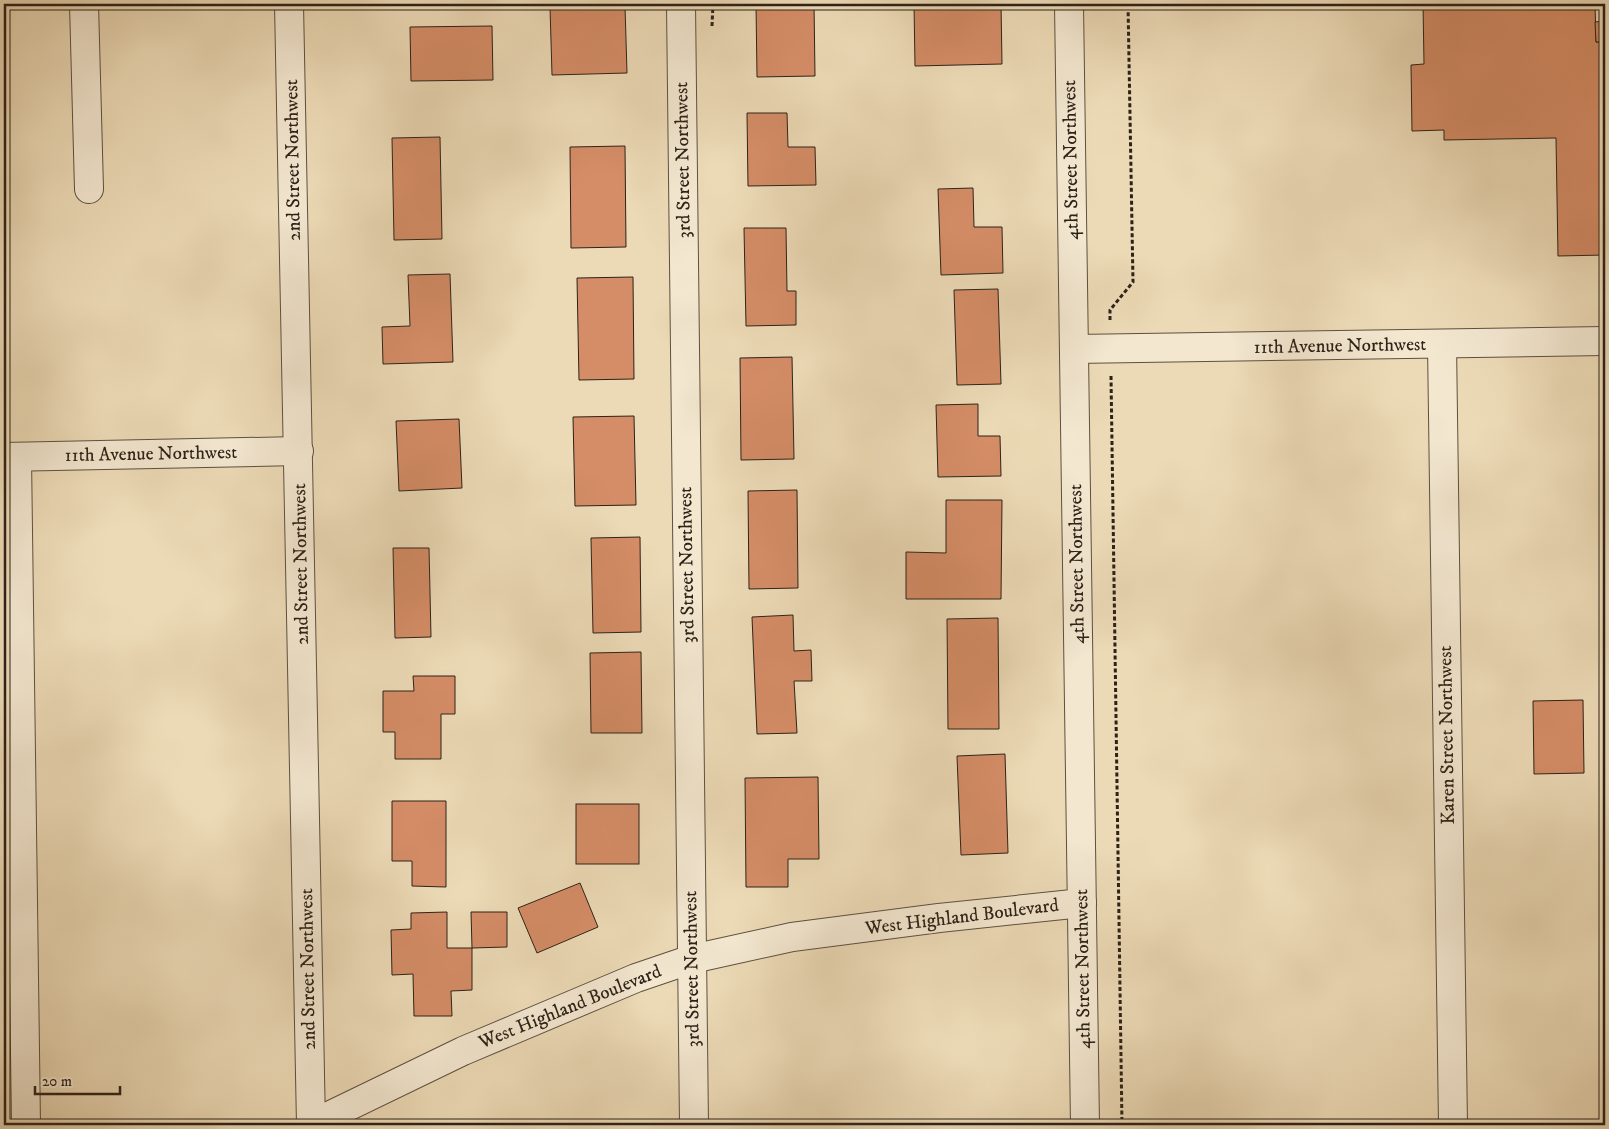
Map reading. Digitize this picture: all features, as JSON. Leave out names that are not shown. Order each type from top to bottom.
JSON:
[{"type":"street","points":[[84,4],[89,189]]},
{"type":"street","name":"2nd Street Northwest","points":[[289,4],[299,451],[310,1125]]},
{"type":"street","name":"3rd Street Northwest","points":[[681,4],[694,1125]]},
{"type":"street","name":"4th Street Northwest","points":[[1069,4],[1085,1125]]},
{"type":"street","name":"11th Avenue Northwest","points":[[1074,349],[1605,341]]},
{"type":"street","name":"Karen Street Northwest","points":[[1442,344],[1453,1125]]},
{"type":"street","name":"11th Avenue Northwest","points":[[10,457],[299,451]]},
{"type":"street","points":[[10,457],[26,1125]]},
{"type":"street","name":"West Highland Boulevard","points":[[310,1125],[463,1051],[636,978],[692,959],[792,937],[939,918],[1082,903]]},
{"type":"path","points":[[1122,1125],[1110,310],[1133,282],[1128,4]]},
{"type":"building","points":[[756,4],[814,4],[815,76],[757,77]]},
{"type":"building","points":[[914,4],[1001,4],[1002,64],[915,66]]},
{"type":"building","points":[[1423,4],[1595,4],[1596,42],[1605,42],[1605,255],[1558,256],[1556,138],[1444,140],[1444,130],[1412,131],[1411,65],[1424,64]]},
{"type":"building","points":[[625,6],[627,73],[552,75],[550,7]]},
{"type":"building","points":[[1605,21],[1605,42],[1596,42],[1595,22]]},
{"type":"building","points":[[492,26],[493,80],[411,81],[410,27]]},
{"type":"building","points":[[747,113],[787,113],[788,147],[815,147],[816,185],[748,186]]},
{"type":"building","points":[[440,137],[442,239],[394,240],[392,138]]},
{"type":"building","points":[[625,146],[626,247],[571,248],[570,147]]},
{"type":"building","points":[[973,188],[974,227],[1002,227],[1003,273],[941,275],[938,189]]},
{"type":"building","points":[[744,228],[786,228],[787,291],[796,291],[796,325],[746,326]]},
{"type":"building","points":[[450,274],[453,362],[383,364],[382,327],[410,326],[408,275]]},
{"type":"building","points":[[633,277],[634,379],[579,380],[577,278]]},
{"type":"building","points":[[998,289],[1001,384],[957,385],[954,290]]},
{"type":"building","points":[[792,357],[794,459],[741,460],[740,358]]},
{"type":"building","points":[[978,404],[978,436],[1000,436],[1001,476],[938,477],[936,405]]},
{"type":"building","points":[[634,416],[636,505],[575,506],[573,417]]},
{"type":"building","points":[[459,419],[462,488],[399,491],[396,421]]},
{"type":"building","points":[[797,490],[798,588],[749,589],[748,491]]},
{"type":"building","points":[[946,500],[1002,500],[1001,599],[906,599],[906,552],[946,553]]},
{"type":"building","points":[[640,537],[641,632],[593,633],[591,538]]},
{"type":"building","points":[[393,548],[429,548],[431,637],[395,638]]},
{"type":"building","points":[[793,615],[794,651],[811,650],[812,681],[794,681],[797,733],[757,734],[752,617]]},
{"type":"building","points":[[998,618],[999,729],[948,729],[947,619]]},
{"type":"building","points":[[641,652],[642,733],[591,733],[590,653]]},
{"type":"building","points":[[413,676],[455,676],[455,714],[441,714],[441,759],[395,759],[395,732],[383,732],[383,691],[414,691]]},
{"type":"building","points":[[1583,700],[1584,773],[1534,774],[1533,701]]},
{"type":"building","points":[[1005,754],[1008,853],[961,855],[957,756]]},
{"type":"building","points":[[818,777],[819,859],[788,859],[788,887],[746,887],[745,778]]},
{"type":"building","points":[[392,801],[446,801],[446,887],[412,886],[412,861],[392,861]]},
{"type":"building","points":[[576,804],[639,804],[639,864],[576,864]]},
{"type":"building","points":[[580,883],[598,927],[537,953],[518,908]]},
{"type":"building","points":[[447,912],[447,948],[472,948],[472,990],[451,991],[452,1016],[414,1016],[413,974],[392,975],[391,930],[411,929],[411,913]]},
{"type":"building","points":[[471,912],[507,912],[507,947],[472,948]]}]
